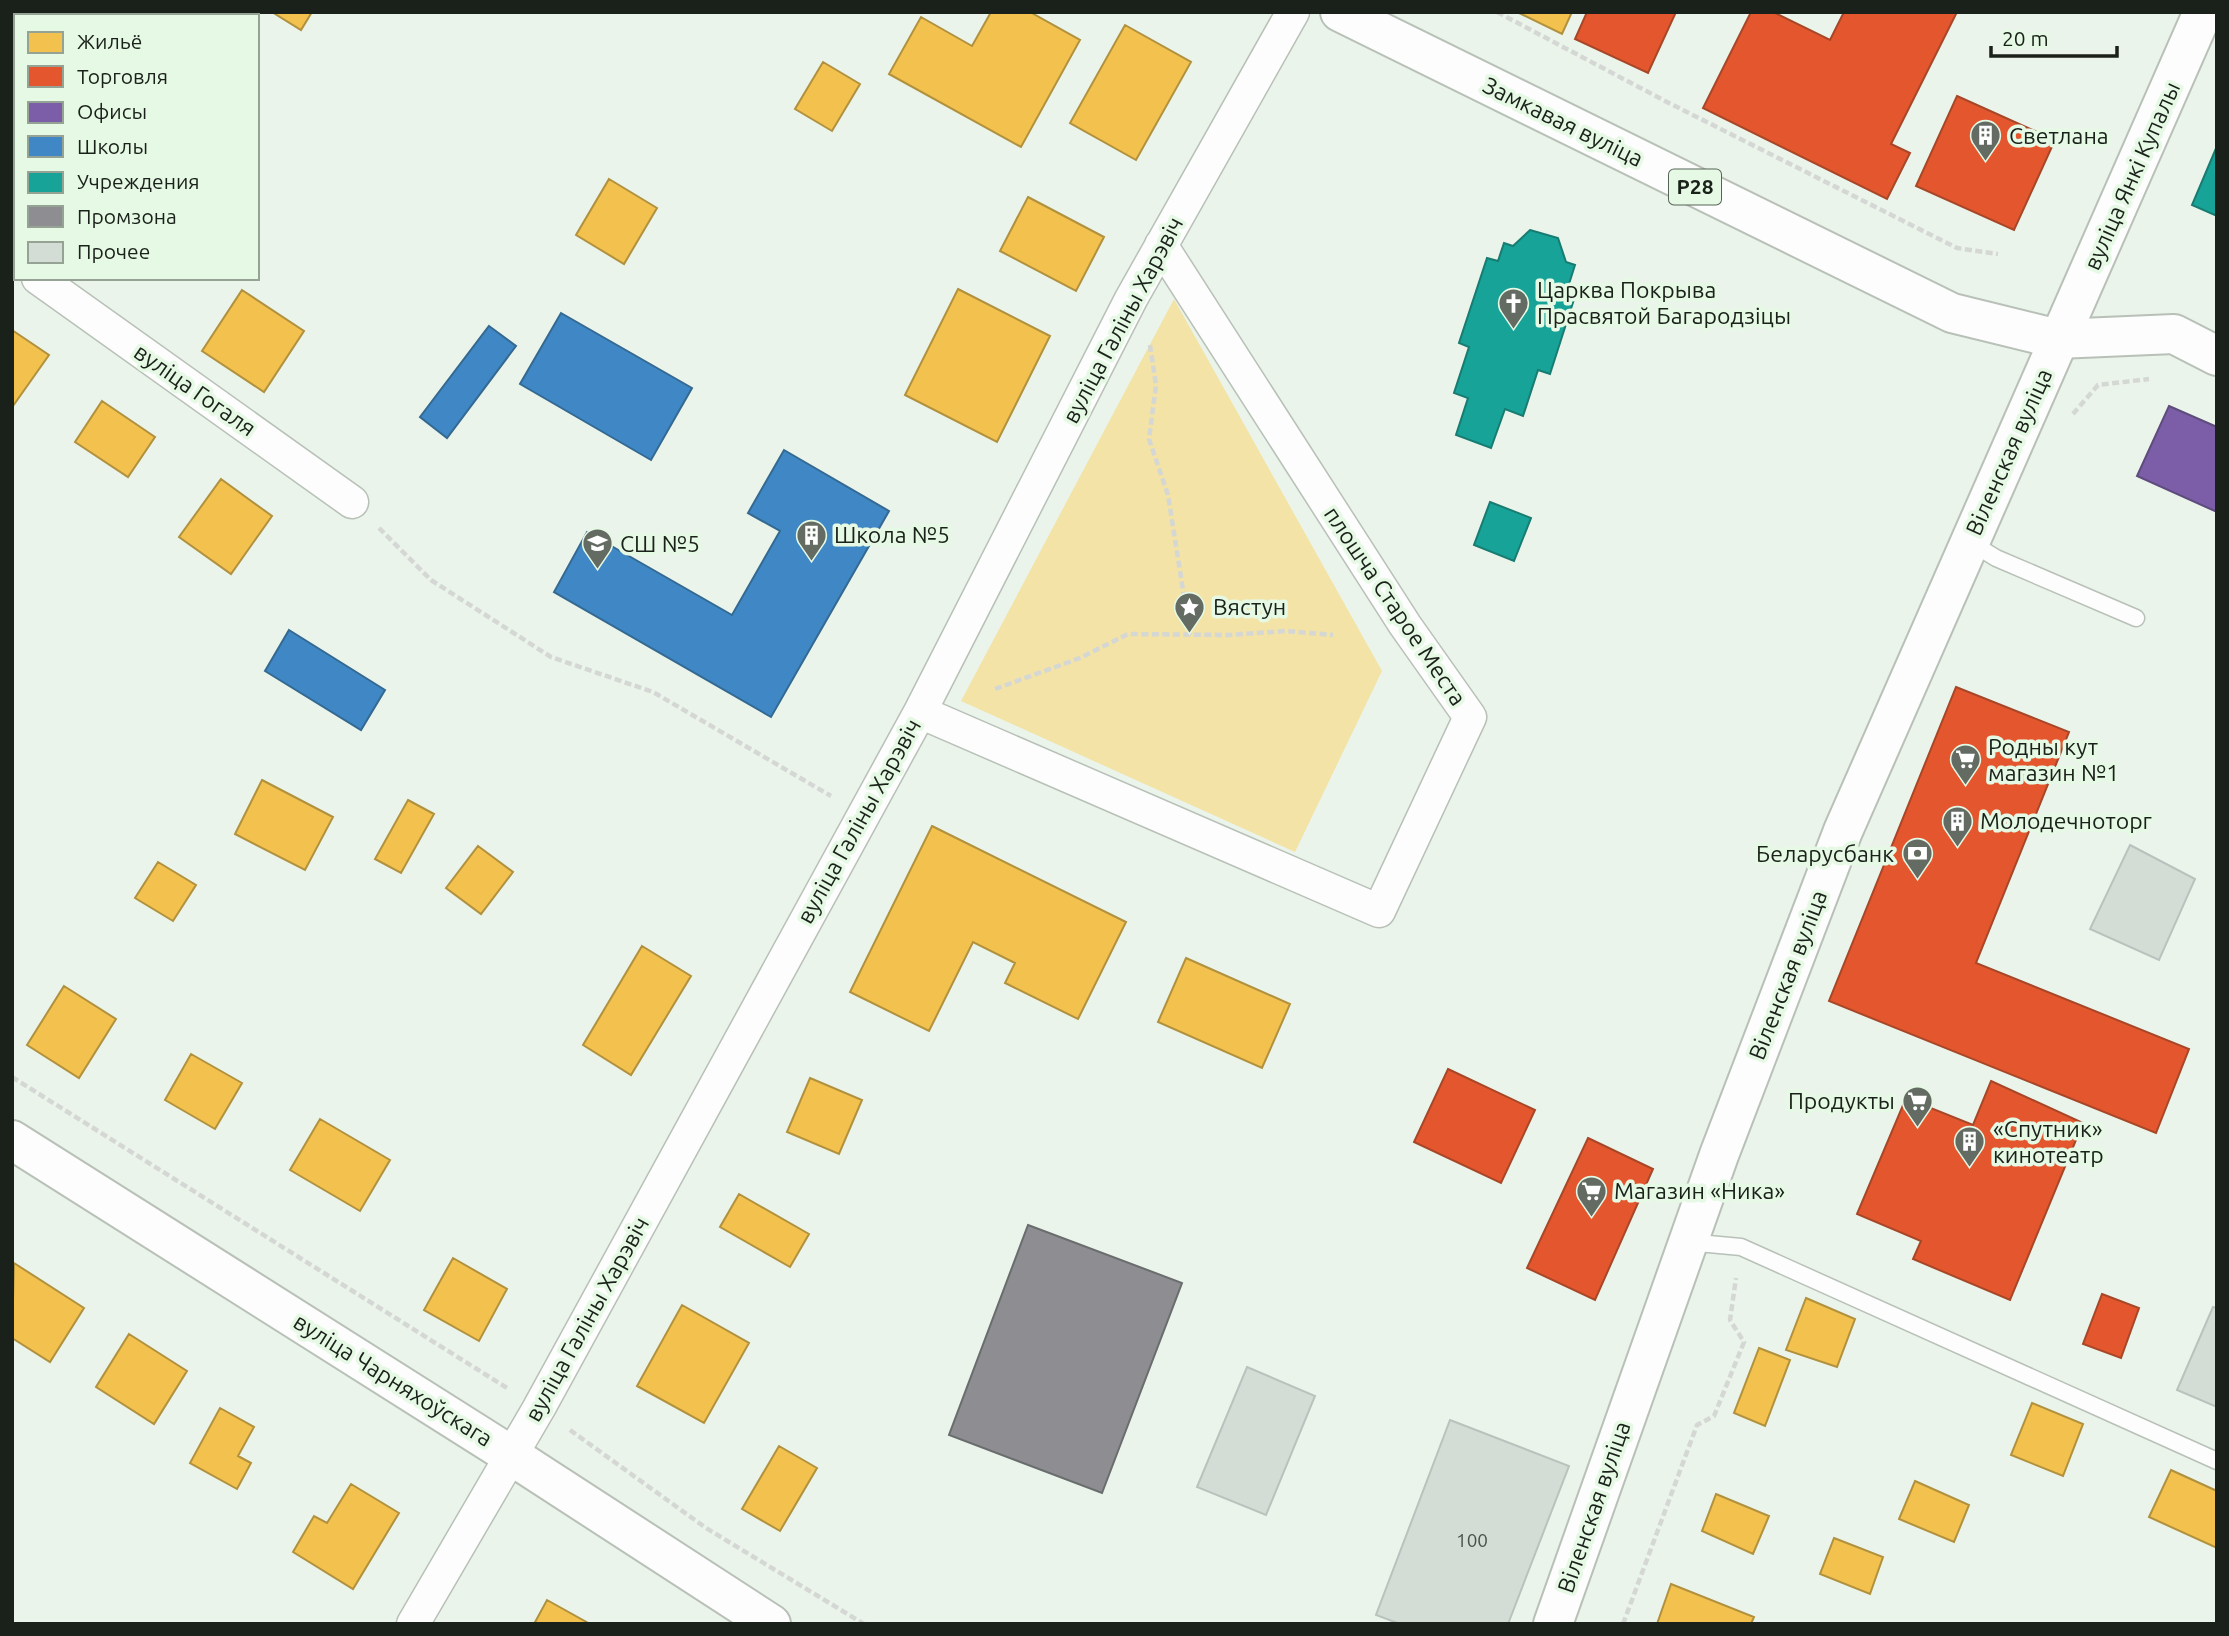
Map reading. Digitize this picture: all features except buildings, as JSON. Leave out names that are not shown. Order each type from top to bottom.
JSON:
[{"type":"main road","name":"Замкавая вуліца","points":[[1340,12],[1952,313],[2058,339],[2174,334],[2217,356]]},
{"type":"main road","name":"вуліца Янкі Купалы","points":[[2058,339],[2102,246],[2203,12]]},
{"type":"main road","name":"Віленская вуліца","points":[[1553,1624],[1687,1242],[1843,831],[2058,339]]},
{"type":"main road","name":"вуліца Чарняхоўскага","points":[[12,1140],[512,1456],[771,1624]]},
{"type":"street","name":"вуліца Галіны Харэвіч","points":[[413,1624],[539,1408],[919,712],[1131,299],[1293,12]]},
{"type":"street","name":"плошча Старое Места","points":[[919,712],[1379,911],[1470,717],[1405,625],[1161,245]]},
{"type":"street","name":"вуліца Гогаля","points":[[41,280],[352,502]]},
{"type":"lane","points":[[1969,542],[1996,558],[2136,618]]},
{"type":"lane","points":[[1687,1242],[1741,1247],[2217,1461]]},
{"type":"path","points":[[1497,12],[1667,103],[1957,248],[1998,254]]},
{"type":"path","points":[[1131,299],[1152,349],[1156,385],[1149,439],[1168,495],[1190,635]]},
{"type":"path","points":[[2067,421],[2098,385],[2154,379]]},
{"type":"path","points":[[352,502],[432,580],[551,657],[653,692],[813,784],[861,816]]},
{"type":"path","points":[[995,689],[1080,658],[1128,634],[1190,635],[1286,631],[1333,635]]},
{"type":"path","points":[[12,1077],[539,1408],[706,1528],[864,1624]]},
{"type":"path","points":[[1623,1624],[1697,1424],[1714,1416],[1744,1342],[1730,1320],[1741,1247]]},
{"type":"shaded area","points":[[1174,299],[1382,671],[1295,852],[961,701]]},
{"type":"place","name":"Светлана","points":[[1986,163]]},
{"type":"place","name":"Царква Покрыва Прасвятой Багародзіцы","points":[[1514,330]]},
{"type":"place","name":"Школа №5","points":[[811,562]]},
{"type":"place","name":"СШ №5","points":[[597,571]]},
{"type":"place","name":"Вястун","points":[[1190,634]]},
{"type":"place","name":"Родны кут магазин №1","points":[[1965,787]]},
{"type":"place","name":"Молодечноторг","points":[[1957,848]]},
{"type":"place","name":"Беларусбанк","points":[[1917,881]]},
{"type":"place","name":"Продукты","points":[[1918,1128]]},
{"type":"place","name":"«Спутник» кинотеатр","points":[[1970,1169]]},
{"type":"place","name":"Магазин «Ника»","points":[[1591,1218]]}]
